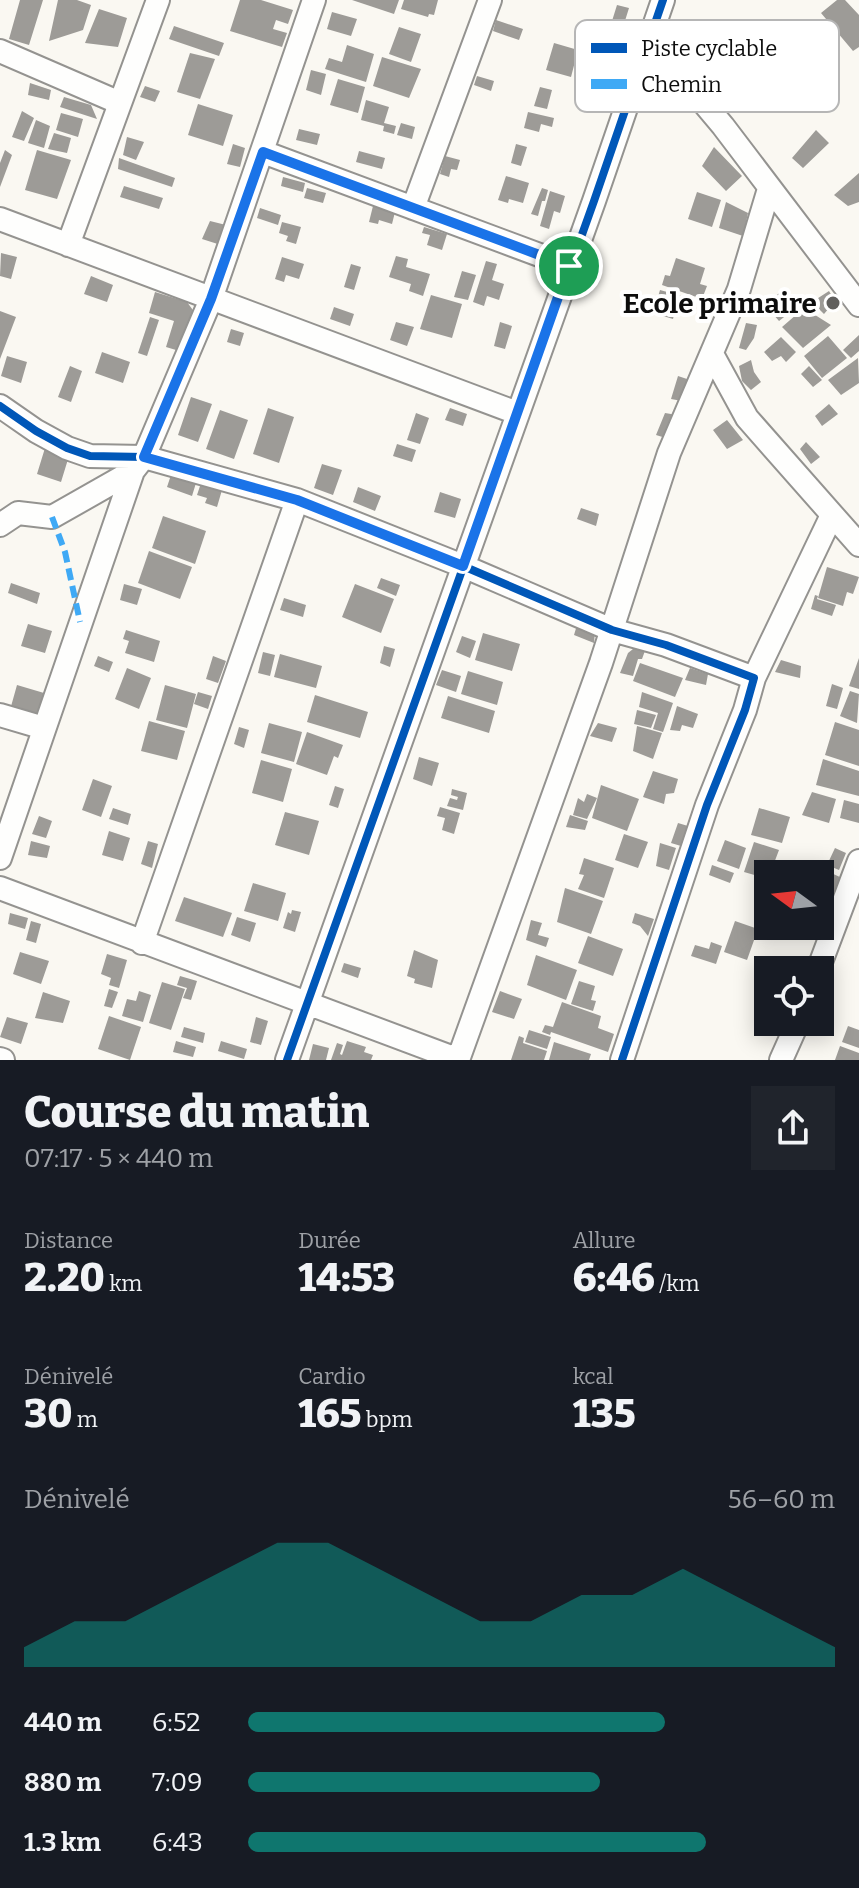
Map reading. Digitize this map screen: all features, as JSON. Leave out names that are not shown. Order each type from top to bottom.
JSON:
[{"type":"street","points":[[68,245],[158,0]]},
{"type":"street","points":[[0,858],[139,464],[211,299],[314,0]]},
{"type":"street","points":[[413,208],[490,0]]},
{"type":"street","points":[[656,20],[663,0]]},
{"type":"street","points":[[0,51],[120,103]]},
{"type":"street","points":[[284,1057],[308,1004],[624,112]]},
{"type":"street","points":[[711,112],[859,305]]},
{"type":"street","points":[[263,152],[569,266]]},
{"type":"street","points":[[0,888],[459,1060],[612,630],[669,453],[739,289],[769,189]]},
{"type":"street","points":[[0,219],[517,413]]},
{"type":"street","points":[[712,354],[747,418],[859,545]]},
{"type":"street","points":[[0,406],[67,448],[90,456],[297,500],[612,630],[666,645],[754,678]]},
{"type":"street","points":[[0,525],[18,513],[52,517],[139,464]]},
{"type":"street","points":[[142,943],[297,500]]},
{"type":"street","points":[[622,1060],[707,805],[745,710],[754,678],[832,515]]},
{"type":"street","points":[[0,715],[44,728]]},
{"type":"street","points":[[823,956],[859,861]]},
{"type":"street","points":[[781,1060],[792,1036]]},
{"type":"building","points":[[20,0],[43,0],[29,45],[9,39]]},
{"type":"building","points":[[58,0],[77,0],[91,5],[83,30],[49,41]]},
{"type":"building","points":[[240,0],[261,0],[293,10],[288,24],[276,20],[273,29],[287,33],[282,47],[230,31]]},
{"type":"building","points":[[352,0],[399,0],[394,14]]},
{"type":"building","points":[[404,0],[438,0],[434,15],[429,14],[428,17],[401,9]]},
{"type":"building","points":[[837,0],[845,0],[859,15],[859,47],[853,51],[839,34],[839,20],[827,20],[821,13]]},
{"type":"building","points":[[617,5],[629,8],[625,20],[612,20]]},
{"type":"building","points":[[99,9],[127,18],[118,47],[85,43]]},
{"type":"building","points":[[332,12],[357,19],[351,36],[327,29]]},
{"type":"building","points":[[496,20],[523,29],[519,40],[493,31]]},
{"type":"building","points":[[174,26],[224,43],[219,56],[169,39]]},
{"type":"building","points":[[399,27],[421,34],[411,62],[389,54]]},
{"type":"building","points":[[554,43],[575,49],[571,77],[546,70]]},
{"type":"building","points":[[347,45],[374,54],[366,82],[325,69],[329,58],[342,62]]},
{"type":"building","points":[[190,53],[215,59],[200,99],[177,92]]},
{"type":"building","points":[[382,57],[421,69],[409,98],[373,86]]},
{"type":"building","points":[[311,70],[326,74],[321,95],[306,90]]},
{"type":"building","points":[[477,76],[494,81],[491,91],[474,85]]},
{"type":"building","points":[[338,79],[365,87],[358,113],[330,105]]},
{"type":"building","points":[[30,83],[51,90],[49,100],[28,95]]},
{"type":"building","points":[[145,86],[160,91],[155,102],[140,97]]},
{"type":"building","points":[[540,87],[552,90],[547,109],[534,106]]},
{"type":"building","points":[[64,97],[91,105],[97,119],[60,107]]},
{"type":"building","points":[[366,100],[389,107],[384,123],[396,126],[394,134],[383,131],[384,126],[361,120]]},
{"type":"building","points":[[198,104],[233,115],[223,146],[188,135]]},
{"type":"building","points":[[22,111],[34,118],[24,141],[12,137]]},
{"type":"building","points":[[528,112],[554,118],[552,127],[541,124],[539,132],[524,128]]},
{"type":"building","points":[[61,113],[83,119],[78,137],[56,130]]},
{"type":"building","points":[[36,120],[50,126],[44,148],[28,143]]},
{"type":"building","points":[[401,123],[415,127],[412,139],[397,135]]},
{"type":"building","points":[[299,129],[320,134],[317,145],[296,140]]},
{"type":"building","points":[[816,130],[829,143],[803,168],[792,158]]},
{"type":"building","points":[[54,133],[71,138],[67,153],[48,149]]},
{"type":"building","points":[[127,137],[144,142],[136,160],[123,155]]},
{"type":"building","points":[[233,144],[245,148],[240,167],[227,164]]},
{"type":"building","points":[[516,144],[527,147],[521,166],[511,163]]},
{"type":"building","points":[[714,147],[742,176],[726,191],[702,166]]},
{"type":"building","points":[[5,150],[12,155],[0,187],[0,163]]},
{"type":"building","points":[[37,150],[71,160],[57,199],[25,190]]},
{"type":"building","points":[[359,151],[385,158],[382,169],[356,162]]},
{"type":"building","points":[[445,156],[460,160],[457,170],[451,169],[449,177],[440,174]]},
{"type":"building","points":[[119,158],[175,178],[172,187],[118,169]]},
{"type":"building","points":[[859,173],[859,202],[848,206],[834,195]]},
{"type":"building","points":[[506,176],[529,183],[523,203],[498,200]]},
{"type":"building","points":[[283,177],[305,183],[303,192],[281,186]]},
{"type":"building","points":[[124,186],[163,198],[159,209],[120,197]]},
{"type":"building","points":[[307,188],[326,193],[323,203],[304,198]]},
{"type":"building","points":[[542,188],[548,190],[538,216],[531,214]]},
{"type":"building","points":[[550,191],[565,196],[560,213],[554,211],[549,229],[540,226]]},
{"type":"building","points":[[697,192],[721,200],[712,227],[688,219]]},
{"type":"building","points":[[726,202],[748,213],[743,236],[719,228]]},
{"type":"building","points":[[373,206],[395,212],[392,224],[379,220],[378,224],[369,222]]},
{"type":"building","points":[[260,208],[281,215],[278,225],[257,218]]},
{"type":"building","points":[[210,221],[230,226],[224,246],[202,239]]},
{"type":"building","points":[[282,222],[301,227],[296,244],[286,241],[288,236],[279,233]]},
{"type":"building","points":[[424,227],[447,234],[442,250],[427,245],[430,235],[422,233]]},
{"type":"building","points":[[1,253],[17,257],[11,279],[0,276]]},
{"type":"building","points":[[396,256],[408,259],[406,267],[430,274],[423,296],[409,291],[411,284],[389,277]]},
{"type":"building","points":[[282,257],[304,264],[299,279],[286,275],[284,282],[275,279]]},
{"type":"building","points":[[676,258],[705,268],[700,284],[707,286],[702,299],[662,285],[665,275],[670,276]]},
{"type":"building","points":[[486,261],[497,264],[492,280],[504,284],[499,300],[487,296],[484,306],[473,302]]},
{"type":"building","points":[[351,264],[361,267],[354,290],[344,287]]},
{"type":"building","points":[[462,271],[476,275],[468,300],[454,297]]},
{"type":"building","points":[[91,276],[113,285],[107,302],[84,294]]},
{"type":"building","points":[[660,290],[685,297],[682,309],[676,307],[673,319],[653,313]]},
{"type":"building","points":[[829,291],[835,301],[824,314],[812,302]]},
{"type":"building","points":[[155,292],[187,302],[198,317],[186,353],[166,347],[174,321],[149,313]]},
{"type":"building","points":[[779,293],[793,310],[779,321],[766,306]]},
{"type":"building","points":[[431,295],[462,304],[452,338],[420,329]]},
{"type":"building","points":[[334,307],[354,314],[350,326],[330,319]]},
{"type":"building","points":[[804,308],[831,325],[803,348],[782,327]]},
{"type":"building","points":[[0,311],[16,317],[0,359]]},
{"type":"building","points":[[150,317],[159,320],[147,356],[138,353]]},
{"type":"building","points":[[396,322],[414,327],[407,346],[390,340]]},
{"type":"building","points":[[500,322],[512,326],[505,349],[494,346]]},
{"type":"building","points":[[746,323],[757,325],[754,338],[746,350],[739,348]]},
{"type":"building","points":[[231,329],[244,333],[240,346],[227,342]]},
{"type":"building","points":[[859,335],[859,351],[851,358],[843,350]]},
{"type":"building","points":[[828,336],[847,358],[822,378],[804,356]]},
{"type":"building","points":[[781,337],[796,352],[786,362],[781,356],[772,361],[764,352]]},
{"type":"building","points":[[102,352],[130,362],[123,383],[95,373]]},
{"type":"building","points":[[7,356],[27,362],[21,383],[1,376]]},
{"type":"building","points":[[858,358],[859,383],[841,395],[828,380]]},
{"type":"building","points":[[751,360],[761,382],[751,390],[742,381],[739,366]]},
{"type":"building","points":[[70,366],[82,371],[71,402],[58,397]]},
{"type":"building","points":[[809,366],[822,380],[813,387],[801,374]]},
{"type":"building","points":[[678,376],[690,380],[682,401],[671,399]]},
{"type":"building","points":[[191,397],[212,404],[198,442],[178,435]]},
{"type":"building","points":[[829,404],[838,414],[822,426],[815,416]]},
{"type":"building","points":[[268,408],[294,417],[279,463],[253,454]]},
{"type":"building","points":[[450,408],[467,414],[463,426],[445,420]]},
{"type":"building","points":[[220,410],[248,420],[234,459],[206,449]]},
{"type":"building","points":[[416,413],[429,418],[420,444],[407,440]]},
{"type":"building","points":[[665,413],[677,415],[669,439],[656,435]]},
{"type":"building","points":[[727,420],[743,440],[727,449],[713,430]]},
{"type":"building","points":[[806,442],[820,457],[811,464],[800,449]]},
{"type":"building","points":[[397,444],[416,450],[412,462],[393,456]]},
{"type":"building","points":[[45,448],[69,456],[61,482],[37,474]]},
{"type":"building","points":[[322,464],[342,470],[333,495],[314,488]]},
{"type":"building","points":[[171,475],[196,483],[192,496],[167,487]]},
{"type":"building","points":[[201,483],[222,490],[217,507],[205,503],[207,498],[197,495]]},
{"type":"building","points":[[358,487],[381,496],[375,511],[353,502]]},
{"type":"building","points":[[440,492],[461,499],[455,518],[434,512]]},
{"type":"building","points":[[581,508],[599,514],[596,526],[577,519]]},
{"type":"building","points":[[163,516],[206,531],[195,564],[152,548]]},
{"type":"building","points":[[149,551],[192,567],[180,599],[138,583]]},
{"type":"building","points":[[827,567],[859,577],[853,594],[847,592],[843,606],[818,598]]},
{"type":"building","points":[[381,578],[400,585],[396,596],[377,588]]},
{"type":"building","points":[[11,583],[40,593],[37,604],[8,593]]},
{"type":"building","points":[[124,584],[142,589],[137,605],[120,600]]},
{"type":"building","points":[[355,584],[394,599],[381,633],[342,617]]},
{"type":"building","points":[[815,595],[817,599],[836,605],[832,616],[811,609]]},
{"type":"building","points":[[284,598],[306,605],[303,617],[280,610]]},
{"type":"building","points":[[28,624],[52,631],[45,653],[21,646]]},
{"type":"building","points":[[577,625],[595,632],[594,643],[574,635]]},
{"type":"building","points":[[126,630],[160,641],[154,662],[125,653],[129,641],[123,639]]},
{"type":"building","points":[[483,633],[520,644],[512,671],[475,660]]},
{"type":"building","points":[[462,636],[476,641],[470,658],[456,652]]},
{"type":"building","points":[[384,646],[395,649],[390,667],[380,663]]},
{"type":"building","points":[[646,648],[642,659],[638,659],[633,676],[620,673],[628,653],[633,649]]},
{"type":"building","points":[[263,652],[275,655],[270,676],[258,673]]},
{"type":"building","points":[[280,654],[322,666],[316,688],[274,677]]},
{"type":"building","points":[[98,656],[113,662],[109,672],[94,666]]},
{"type":"building","points":[[213,656],[226,661],[218,683],[206,679]]},
{"type":"building","points":[[859,658],[859,689],[849,686]]},
{"type":"building","points":[[781,660],[801,666],[800,678],[775,672]]},
{"type":"building","points":[[640,663],[683,678],[675,697],[633,681]]},
{"type":"building","points":[[127,668],[151,678],[139,709],[115,699]]},
{"type":"building","points":[[690,668],[708,674],[706,685],[685,680]]},
{"type":"building","points":[[442,670],[461,676],[456,692],[436,685]]},
{"type":"building","points":[[468,671],[503,682],[497,705],[461,694]]},
{"type":"building","points":[[832,684],[843,688],[837,709],[826,706]]},
{"type":"building","points":[[17,685],[44,693],[36,718],[10,710]]},
{"type":"building","points":[[165,685],[196,694],[187,728],[156,720]]},
{"type":"building","points":[[850,691],[859,694],[857,723],[840,716]]},
{"type":"building","points":[[198,692],[212,696],[208,709],[194,704]]},
{"type":"building","points":[[642,692],[673,703],[663,732],[653,729],[658,713],[639,707]]},
{"type":"building","points":[[315,695],[368,712],[360,738],[307,722]]},
{"type":"building","points":[[448,696],[495,711],[489,733],[441,718]]},
{"type":"building","points":[[677,706],[698,714],[693,728],[682,725],[680,731],[670,730]]},
{"type":"building","points":[[637,710],[656,715],[651,728],[634,724]]},
{"type":"building","points":[[149,721],[185,731],[177,760],[141,751]]},
{"type":"building","points":[[835,722],[859,730],[859,766],[825,755]]},
{"type":"building","points":[[269,723],[302,732],[294,762],[261,753]]},
{"type":"building","points":[[598,723],[617,728],[612,742],[590,736]]},
{"type":"building","points":[[637,726],[662,733],[653,759],[633,751]]},
{"type":"building","points":[[239,727],[249,730],[244,748],[234,744]]},
{"type":"building","points":[[307,732],[343,745],[338,758],[334,756],[327,775],[296,764]]},
{"type":"building","points":[[419,757],[439,763],[432,786],[413,779]]},
{"type":"building","points":[[823,759],[859,771],[859,796],[816,785]]},
{"type":"building","points":[[261,760],[292,769],[283,802],[252,793]]},
{"type":"building","points":[[653,771],[678,779],[674,793],[666,794],[664,804],[643,797]]},
{"type":"building","points":[[93,779],[112,786],[101,817],[82,810]]},
{"type":"building","points":[[601,785],[639,799],[627,831],[592,818]]},
{"type":"building","points":[[335,786],[344,789],[338,808],[329,805]]},
{"type":"building","points":[[452,789],[467,793],[463,810],[447,806],[450,798],[457,800],[458,797],[451,795]]},
{"type":"building","points":[[812,792],[836,799],[829,823],[802,815]]},
{"type":"building","points":[[587,794],[597,798],[587,819],[573,815],[578,798],[584,802]]},
{"type":"building","points":[[844,800],[859,804],[859,823],[840,818]]},
{"type":"building","points":[[440,807],[460,813],[454,834],[442,830],[445,818],[437,816]]},
{"type":"building","points":[[113,808],[131,814],[128,825],[109,819]]},
{"type":"building","points":[[759,808],[790,817],[782,843],[751,835]]},
{"type":"building","points":[[285,812],[319,821],[309,855],[275,845]]},
{"type":"building","points":[[570,815],[588,821],[585,830],[566,827]]},
{"type":"building","points":[[39,816],[52,821],[46,838],[32,834]]},
{"type":"building","points":[[678,823],[688,826],[681,846],[671,843]]},
{"type":"building","points":[[109,831],[130,838],[123,861],[102,855]]},
{"type":"building","points":[[624,834],[648,842],[638,868],[615,860]]},
{"type":"building","points":[[725,840],[746,848],[739,869],[717,861]]},
{"type":"building","points":[[31,841],[50,846],[47,858],[28,855]]},
{"type":"building","points":[[148,841],[158,844],[152,868],[141,864]]},
{"type":"building","points":[[754,842],[779,850],[775,860],[754,860],[754,875],[744,872]]},
{"type":"building","points":[[660,843],[676,848],[669,870],[656,866]]},
{"type":"building","points":[[835,848],[846,853],[839,870],[834,868],[834,860],[829,860]]},
{"type":"building","points":[[584,858],[614,868],[604,898],[578,889],[584,875],[579,874]]},
{"type":"building","points":[[712,865],[734,873],[730,883],[709,875]]},
{"type":"building","points":[[834,874],[842,878],[838,896],[834,895]]},
{"type":"building","points":[[253,883],[286,893],[278,921],[244,911]]},
{"type":"building","points":[[565,888],[603,901],[591,934],[557,922]]},
{"type":"building","points":[[184,897],[232,913],[223,937],[175,921]]},
{"type":"building","points":[[292,910],[301,912],[295,932],[283,928],[288,912],[291,914]]},
{"type":"building","points":[[10,913],[28,918],[25,929],[8,924]]},
{"type":"building","points":[[635,913],[654,919],[648,936],[640,926],[632,923]]},
{"type":"building","points":[[237,917],[256,923],[250,942],[231,935]]},
{"type":"building","points":[[531,920],[542,923],[538,935],[549,938],[546,947],[526,940]]},
{"type":"building","points":[[31,921],[41,924],[36,943],[26,940]]},
{"type":"building","points":[[735,921],[754,928],[754,940],[747,960],[724,952]]},
{"type":"building","points":[[588,936],[623,949],[613,976],[578,963]]},
{"type":"building","points":[[711,942],[722,946],[716,964],[691,956],[695,945],[709,949]]},
{"type":"building","points":[[414,950],[438,960],[432,988],[414,983],[415,979],[407,976]]},
{"type":"building","points":[[20,952],[49,961],[41,984],[13,974]]},
{"type":"building","points":[[107,954],[127,960],[119,988],[109,985],[111,978],[101,974]]},
{"type":"building","points":[[536,955],[577,970],[566,1000],[527,985]]},
{"type":"building","points":[[344,963],[361,968],[358,978],[341,972]]},
{"type":"building","points":[[180,976],[197,981],[191,1000],[183,998],[187,988],[177,985]]},
{"type":"building","points":[[579,981],[595,986],[591,1000],[596,1001],[593,1011],[571,1004]]},
{"type":"building","points":[[162,982],[185,989],[171,1030],[149,1023]]},
{"type":"building","points":[[109,989],[118,992],[112,1008],[104,1006]]},
{"type":"building","points":[[139,991],[151,995],[143,1022],[122,1016],[127,999],[136,1001]]},
{"type":"building","points":[[500,991],[522,999],[514,1019],[492,1012]]},
{"type":"building","points":[[43,992],[70,1001],[63,1023],[35,1018]]},
{"type":"building","points":[[562,1002],[601,1016],[598,1028],[614,1034],[608,1052],[551,1032],[550,1035],[542,1032],[545,1025],[553,1027]]},
{"type":"building","points":[[109,1016],[141,1027],[130,1060],[98,1049]]},
{"type":"building","points":[[7,1017],[28,1023],[21,1044],[0,1037]]},
{"type":"building","points":[[256,1017],[268,1021],[261,1045],[250,1042]]},
{"type":"building","points":[[848,1026],[859,1030],[859,1048],[842,1042]]},
{"type":"building","points":[[184,1027],[205,1033],[203,1043],[181,1037]]},
{"type":"building","points":[[529,1030],[551,1037],[547,1049],[525,1042]]},
{"type":"building","points":[[519,1036],[524,1038],[523,1043],[547,1051],[544,1060],[511,1060]]},
{"type":"building","points":[[176,1041],[196,1047],[193,1057],[173,1052]]},
{"type":"building","points":[[221,1041],[247,1049],[244,1059],[218,1051]]},
{"type":"building","points":[[347,1041],[366,1047],[364,1052],[373,1055],[371,1060],[331,1060],[337,1043],[343,1045],[342,1055]]},
{"type":"building","points":[[554,1042],[591,1054],[589,1060],[549,1060]]},
{"type":"building","points":[[313,1044],[329,1048],[326,1060],[309,1060]]},
{"type":"building","points":[[840,1046],[859,1053],[859,1060],[835,1060]]},
{"type":"marked path","points":[[52,517],[65,552],[80,622]]},
{"type":"cycle path","points":[[656,20],[663,0]]},
{"type":"cycle path","points":[[287,1060],[625,112]]},
{"type":"cycle path","points":[[0,406],[67,448],[90,456],[144,457],[297,500],[612,630],[666,645],[754,678],[745,710],[707,805],[622,1060]]},
{"type":"place","name":"Ecole primaire","points":[[833,303]]},
{"type":"route","points":[[263,152],[569,266],[463,566],[297,500],[144,457],[211,299],[263,152]]}]
